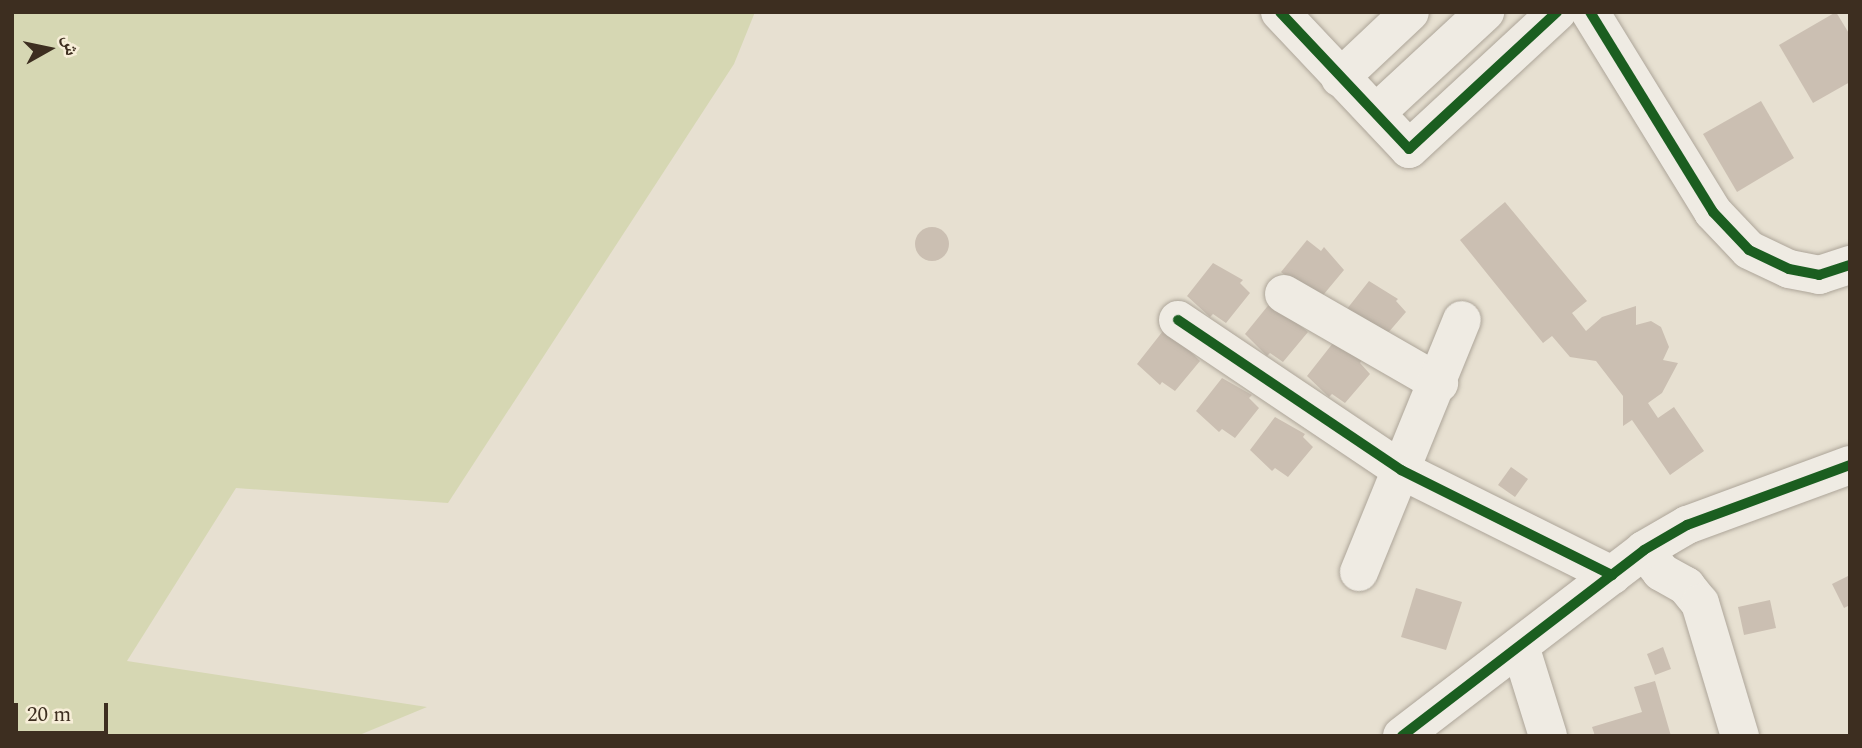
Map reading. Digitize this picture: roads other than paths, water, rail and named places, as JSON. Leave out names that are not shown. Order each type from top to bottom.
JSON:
[{"type":"street","points":[[1340,78],[1410,12]]},
{"type":"street","points":[[1376,113],[1485,12]]},
{"type":"street","points":[[1302,20],[1340,78],[1409,149],[1557,12]]},
{"type":"street","points":[[1590,12],[1713,212],[1749,250],[1789,269],[1819,275],[1850,265]]},
{"type":"street","points":[[1284,294],[1439,383]]},
{"type":"street","points":[[1178,320],[1401,470],[1612,575]]},
{"type":"street","points":[[1359,572],[1439,383],[1462,320]]},
{"type":"street","points":[[1402,736],[1644,550],[1687,525],[1850,465]]},
{"type":"street","points":[[1644,550],[1661,572],[1686,586],[1700,603],[1740,736]]},
{"type":"street","points":[[1520,646],[1548,736]]}]
